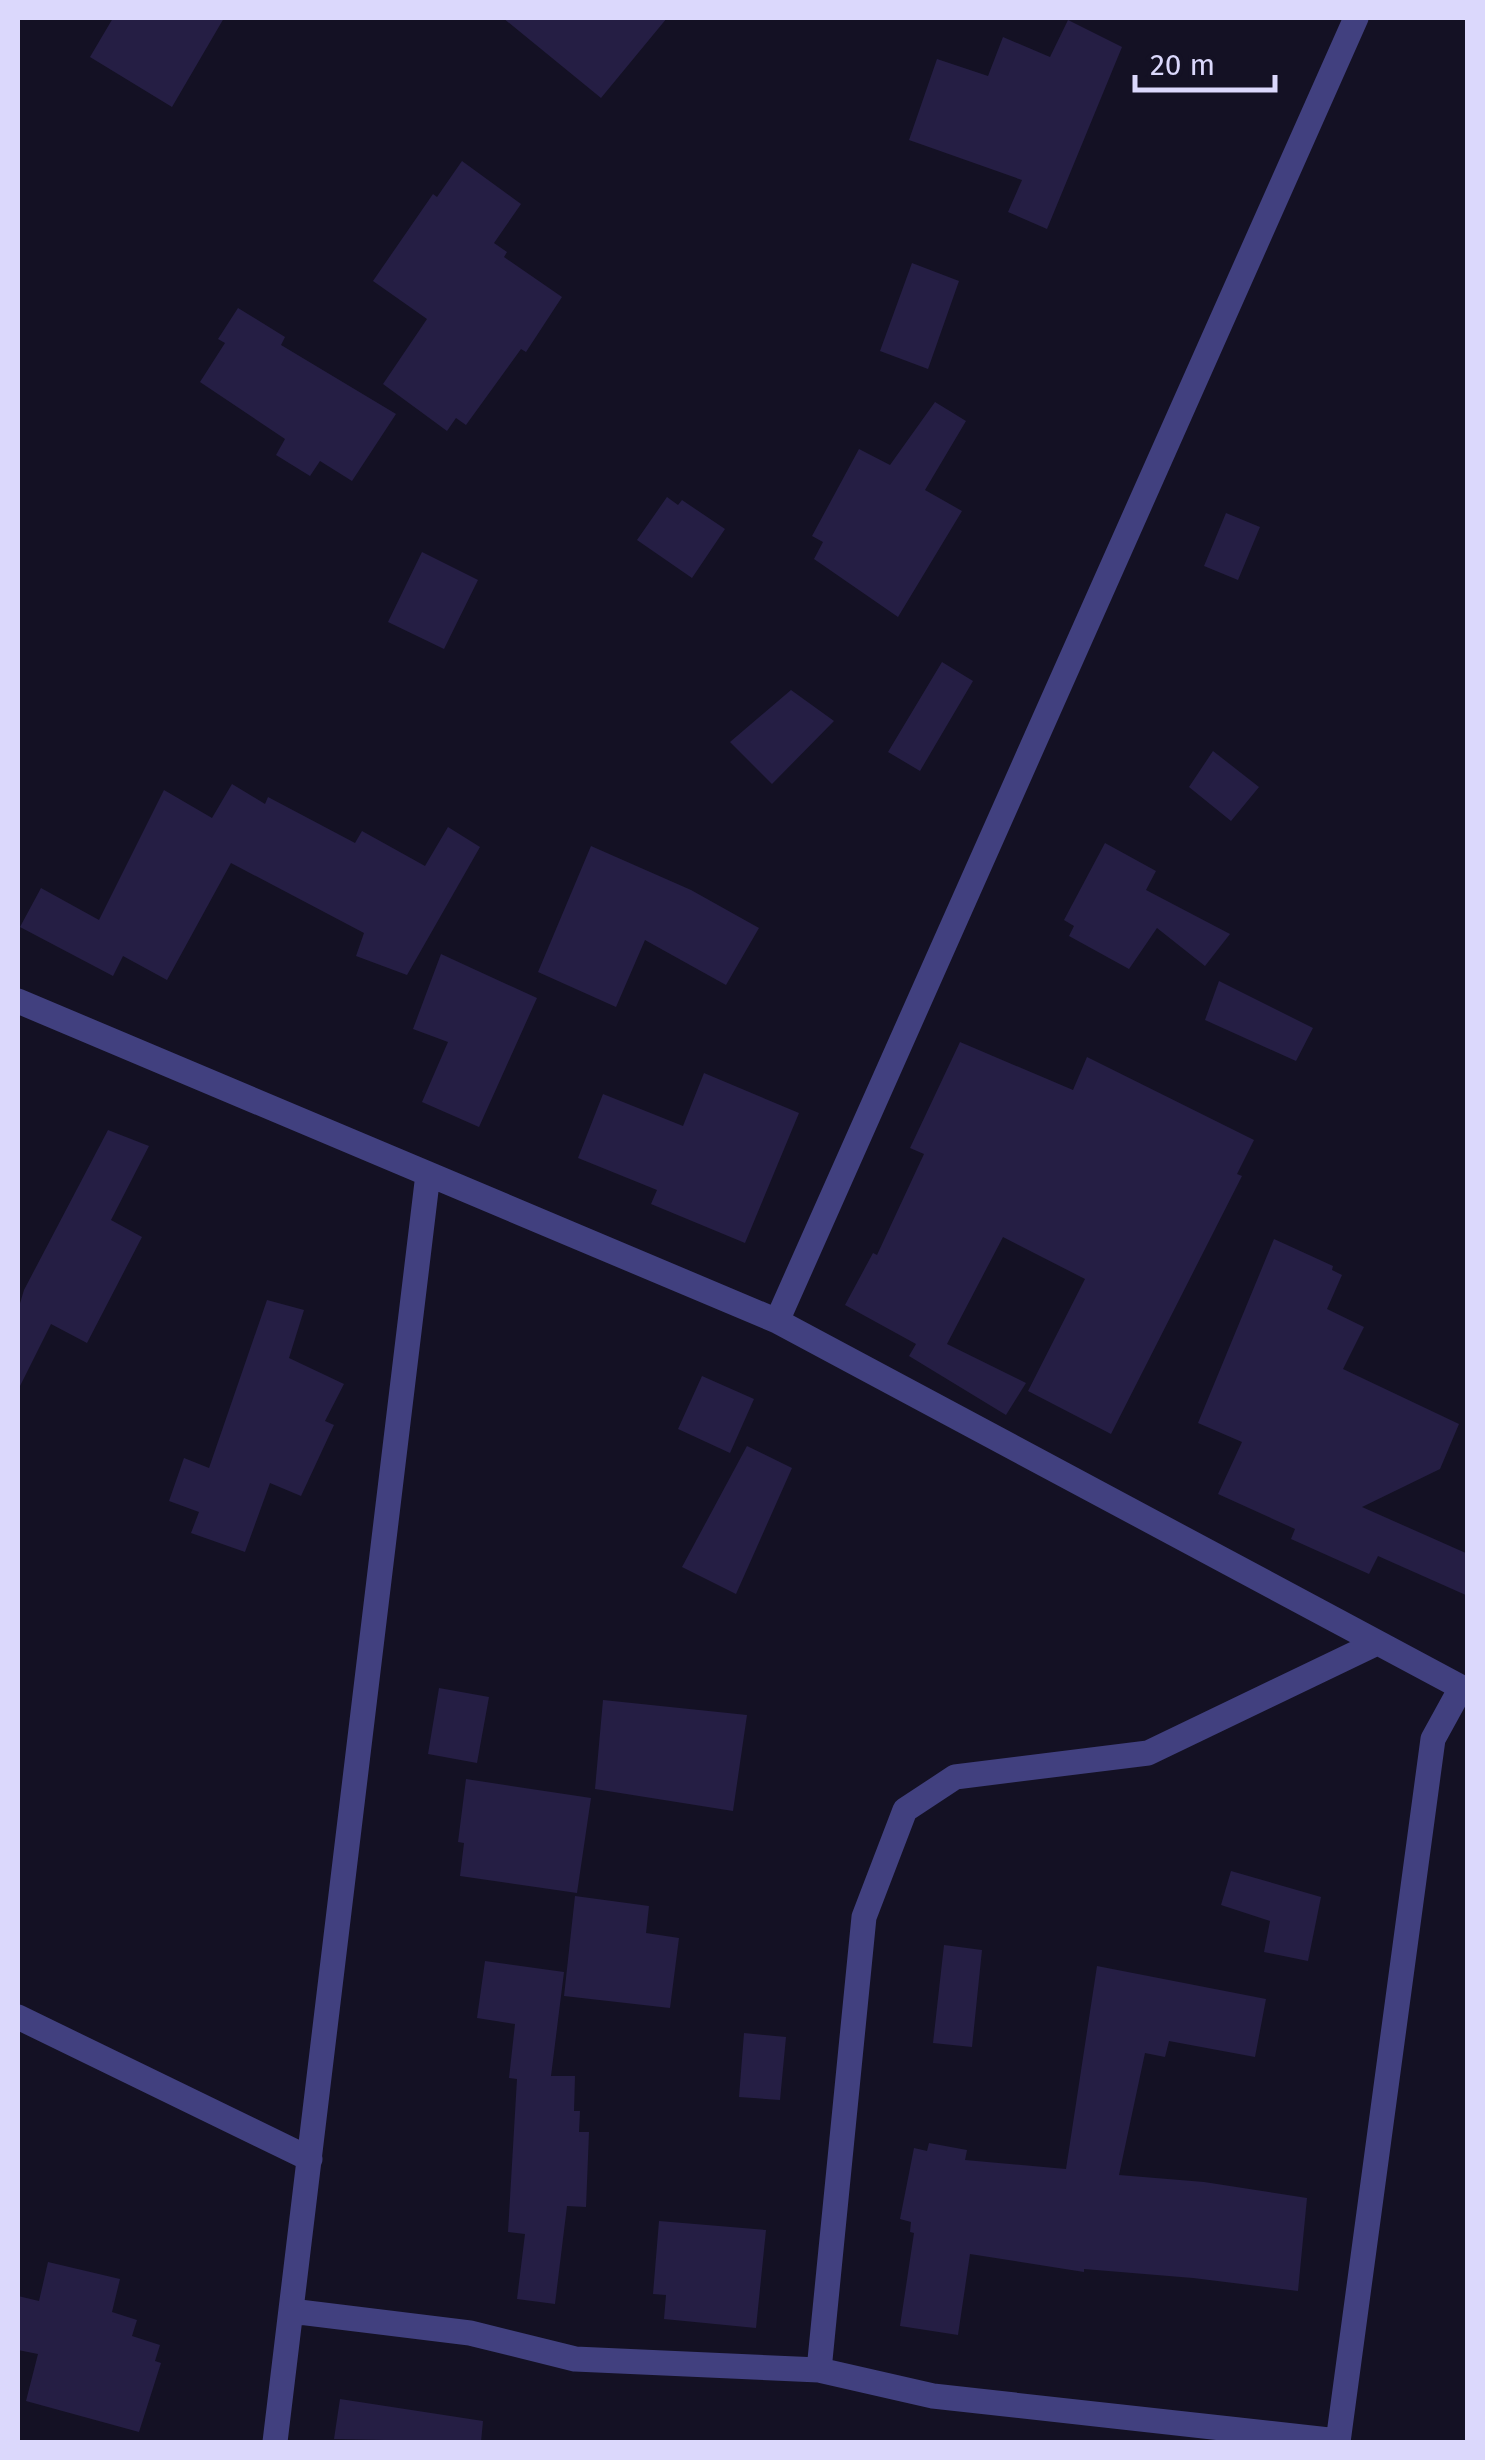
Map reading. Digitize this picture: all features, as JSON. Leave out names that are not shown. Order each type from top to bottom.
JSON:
[{"type":"street","points":[[777,1321],[1356,18]]},
{"type":"street","points":[[18,1001],[777,1321],[1464,1690],[1433,1739],[1338,2442],[933,2396],[819,2370],[575,2359],[470,2333],[291,2311]]},
{"type":"street","points":[[276,2442],[428,1174]]},
{"type":"street","points":[[819,2370],[864,1917],[905,1810],[955,1777],[1148,1753],[1377,1643]]},
{"type":"street","points":[[18,2017],[310,2159]]},
{"type":"building","points":[[113,18],[224,18],[172,107],[90,57]]},
{"type":"building","points":[[503,18],[667,18],[601,98]]},
{"type":"building","points":[[1068,20],[1122,47],[1047,229],[1008,212],[1022,180],[909,140],[937,59],[988,76],[1003,37],[1050,57]]},
{"type":"building","points":[[462,161],[521,204],[494,243],[507,252],[504,257],[562,297],[526,352],[521,349],[466,425],[456,418],[447,431],[383,384],[427,319],[373,281],[433,194],[437,197]]},
{"type":"building","points":[[912,263],[959,281],[928,369],[880,351]]},
{"type":"building","points":[[238,308],[285,337],[281,345],[396,414],[352,481],[320,461],[310,476],[276,455],[285,439],[200,382],[225,343],[218,339]]},
{"type":"building","points":[[935,402],[966,421],[925,490],[962,511],[898,617],[814,559],[823,542],[812,536],[859,449],[890,465]]},
{"type":"building","points":[[667,497],[678,505],[682,500],[725,529],[692,578],[637,540]]},
{"type":"building","points":[[1226,513],[1260,527],[1238,580],[1204,566]]},
{"type":"building","points":[[422,552],[478,580],[444,649],[388,622]]},
{"type":"building","points":[[942,662],[973,681],[920,771],[888,752]]},
{"type":"building","points":[[791,690],[834,721],[772,784],[730,742]]},
{"type":"building","points":[[1213,751],[1259,787],[1231,821],[1189,787]]},
{"type":"building","points":[[232,784],[265,804],[268,797],[355,843],[362,831],[425,866],[448,827],[480,847],[407,975],[356,956],[364,933],[231,863],[167,980],[123,956],[113,976],[20,927],[41,888],[99,920],[164,790],[212,818]]},
{"type":"building","points":[[1105,843],[1156,871],[1146,890],[1230,934],[1205,966],[1157,928],[1129,969],[1069,936],[1074,926],[1064,920]]},
{"type":"building","points":[[591,846],[691,890],[759,928],[726,985],[645,940],[616,1007],[538,972]]},
{"type":"building","points":[[441,954],[537,998],[479,1127],[422,1102],[448,1042],[413,1029]]},
{"type":"building","points":[[1219,981],[1313,1028],[1296,1061],[1205,1020]]},
{"type":"building","points":[[960,1042],[1073,1090],[1087,1057],[1254,1140],[1237,1174],[1242,1176],[1111,1434],[1028,1391],[1085,1279],[1003,1237],[947,1344],[1026,1383],[1006,1415],[909,1356],[916,1344],[845,1305],[873,1253],[877,1255],[924,1154],[910,1148]]},
{"type":"building","points":[[704,1073],[799,1113],[745,1243],[651,1204],[657,1190],[578,1158],[603,1094],[683,1126]]},
{"type":"building","points":[[108,1130],[149,1146],[111,1220],[142,1237],[87,1343],[51,1324],[18,1390],[18,1310],[24,1290]]},
{"type":"building","points":[[1274,1239],[1333,1266],[1332,1270],[1342,1275],[1327,1309],[1364,1327],[1343,1369],[1459,1424],[1440,1469],[1362,1507],[1468,1554],[1468,1596],[1378,1556],[1369,1574],[1291,1539],[1295,1529],[1218,1494],[1242,1442],[1198,1423]]},
{"type":"building","points":[[267,1300],[304,1310],[289,1358],[344,1384],[325,1421],[334,1425],[301,1496],[270,1483],[245,1552],[191,1533],[199,1512],[169,1501],[184,1458],[209,1468]]},
{"type":"building","points":[[702,1376],[754,1399],[730,1453],[678,1429]]},
{"type":"building","points":[[747,1446],[792,1468],[736,1594],[682,1567]]},
{"type":"building","points":[[439,1688],[489,1697],[477,1763],[428,1754]]},
{"type":"building","points":[[603,1700],[747,1715],[733,1811],[595,1789]]},
{"type":"building","points":[[466,1779],[591,1798],[577,1893],[460,1876],[464,1843],[458,1842]]},
{"type":"building","points":[[1231,1871],[1321,1897],[1308,1961],[1264,1952],[1270,1921],[1221,1905]]},
{"type":"building","points":[[575,1896],[649,1906],[646,1933],[679,1938],[670,2008],[564,1996]]},
{"type":"building","points":[[944,1945],[982,1950],[972,2047],[933,2043]]},
{"type":"building","points":[[485,1961],[564,1972],[551,2076],[575,2076],[574,2111],[580,2111],[579,2132],[589,2132],[586,2207],[567,2206],[555,2304],[517,2299],[525,2234],[508,2232],[517,2079],[509,2078],[515,2024],[477,2018]]},
{"type":"building","points":[[1097,1966],[1266,1999],[1255,2057],[1169,2041],[1165,2057],[1145,2053],[1119,2175],[1204,2182],[1307,2198],[1298,2291],[1193,2278],[1084,2272],[970,2254],[958,2335],[900,2326],[914,2233],[910,2232],[911,2222],[900,2219],[914,2148],[927,2151],[929,2143],[967,2150],[965,2160],[1066,2169]]},
{"type":"building","points":[[744,2033],[786,2037],[780,2100],[739,2097]]},
{"type":"building","points":[[659,2221],[766,2230],[756,2328],[664,2319],[666,2295],[653,2294]]},
{"type":"building","points":[[48,2262],[120,2279],[112,2312],[137,2320],[132,2336],[160,2345],[155,2361],[161,2363],[139,2432],[26,2401],[38,2354],[18,2350],[18,2296],[39,2301]]},
{"type":"building","points":[[340,2399],[483,2421],[481,2442],[334,2439]]}]
